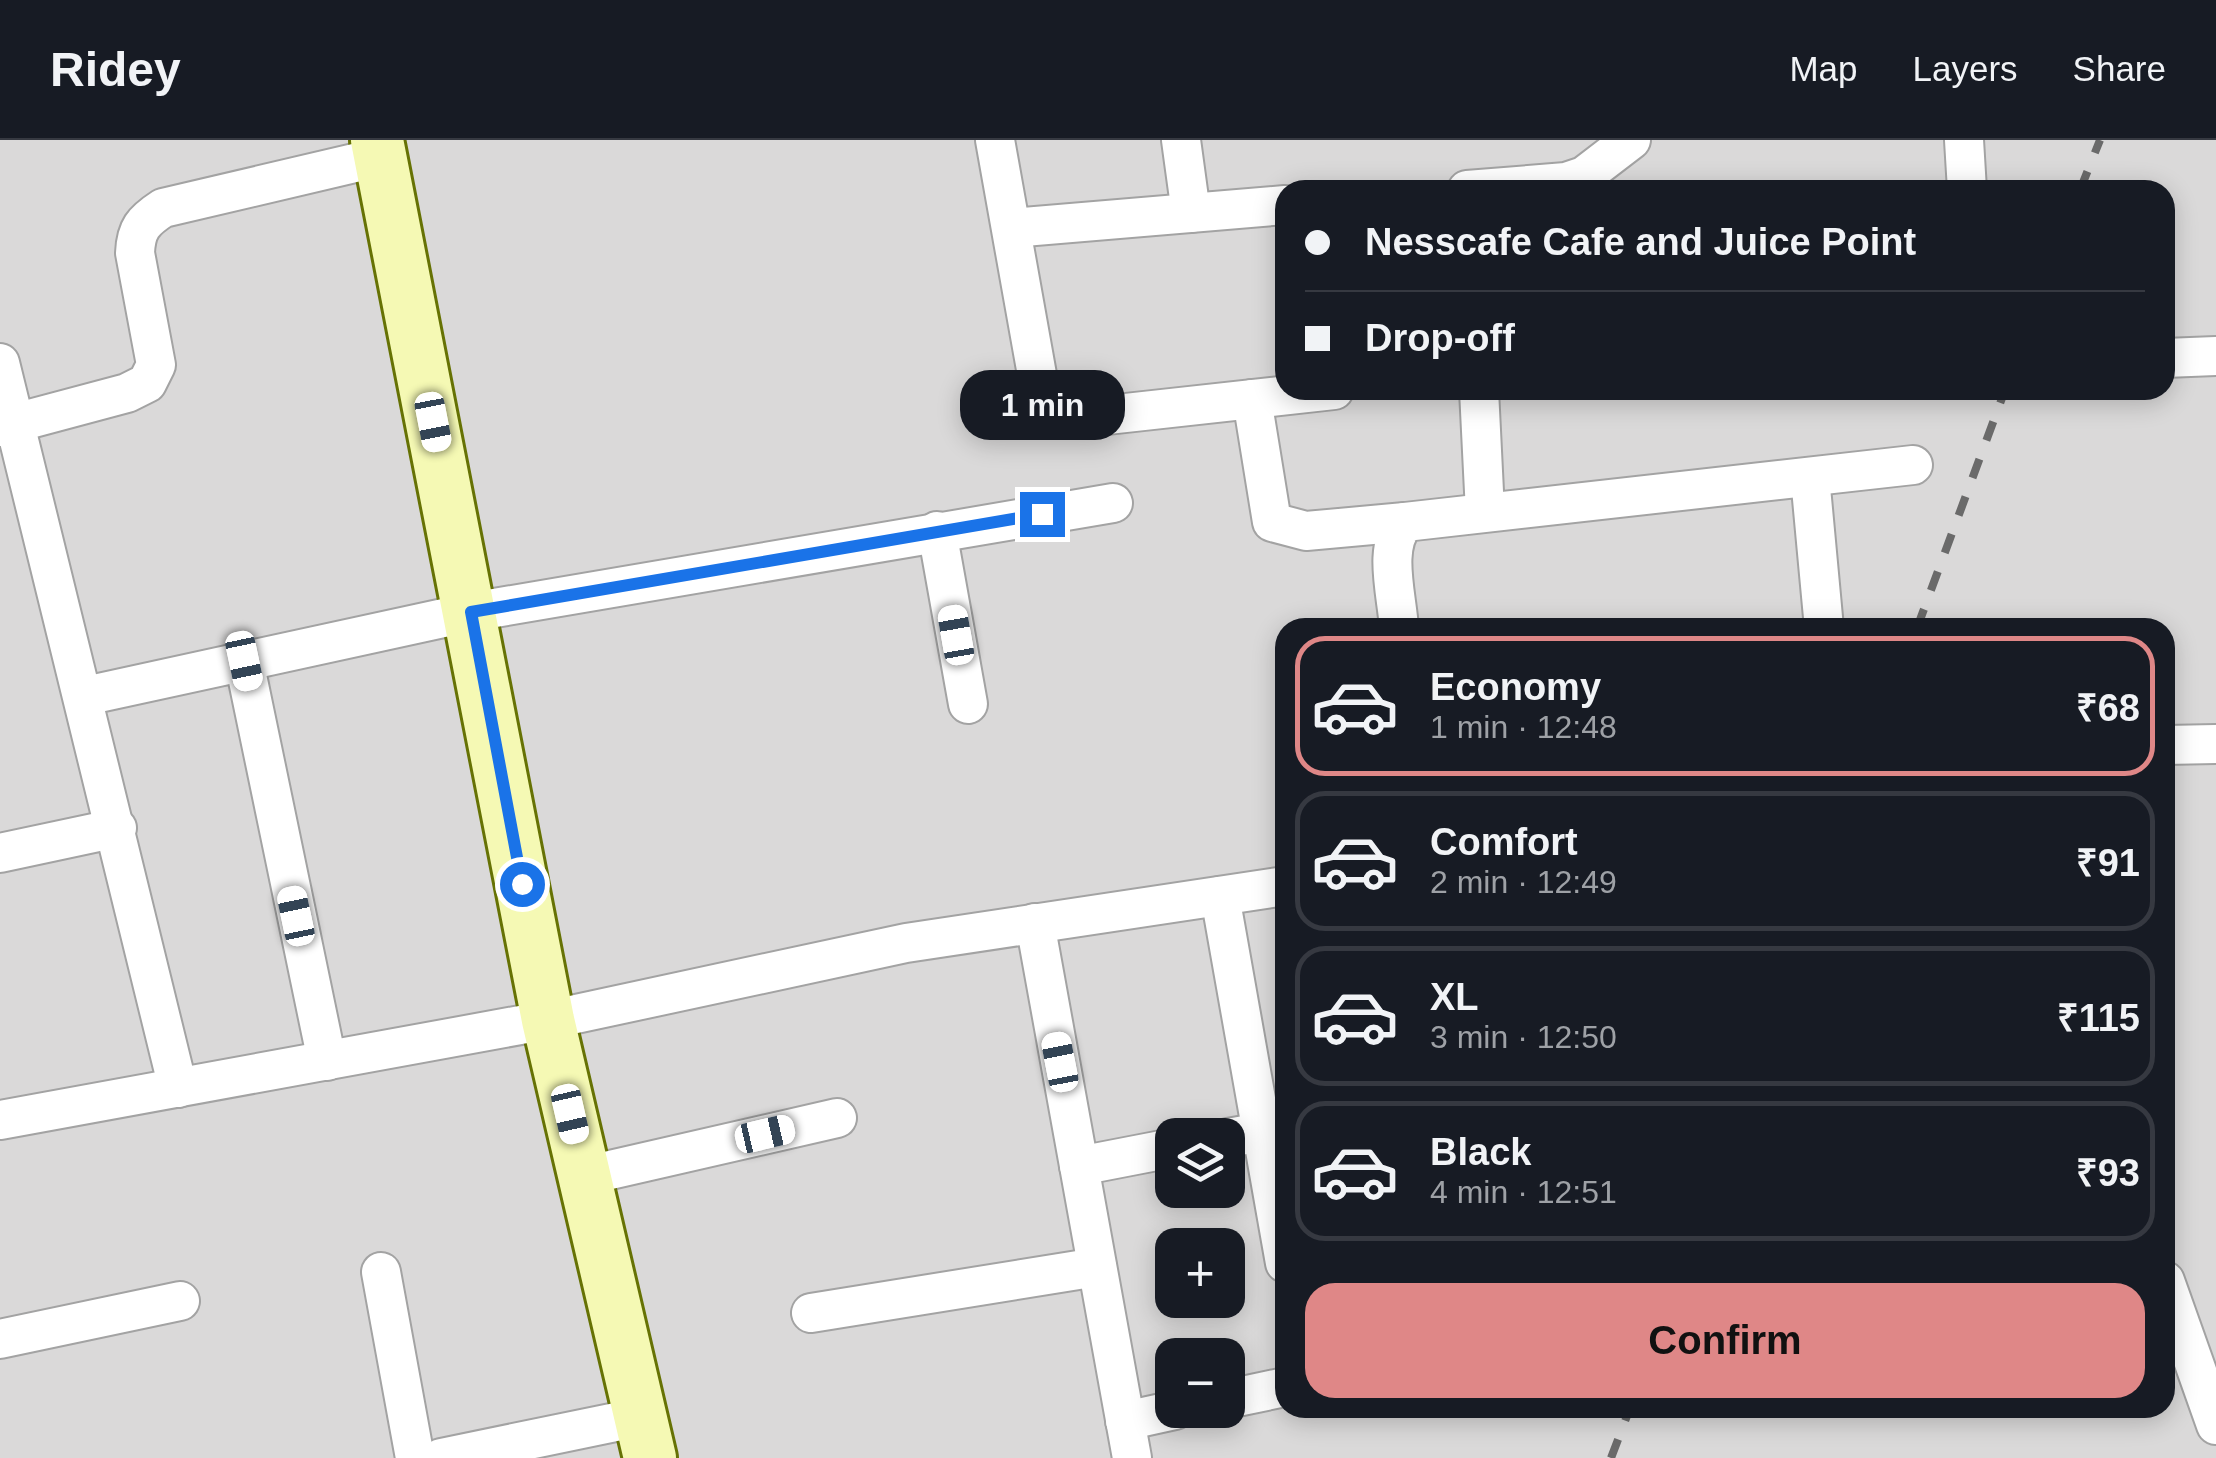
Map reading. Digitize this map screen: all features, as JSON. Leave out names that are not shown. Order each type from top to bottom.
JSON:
[{"type":"street","points":[[996,140],[1039,386],[1064,412],[1080,418],[1275,396]]},
{"type":"street","points":[[1181,140],[1191,213]]},
{"type":"street","points":[[1588,180],[1631,140]]},
{"type":"street","points":[[1964,140],[1966,180]]},
{"type":"street","points":[[6,425],[127,394],[146,383],[156,365],[135,253],[136,234],[144,220],[163,208],[379,148],[548,1020],[645,1438],[441,1458]]},
{"type":"street","points":[[1012,228],[1275,206]]},
{"type":"street","points":[[2175,358],[2216,356]]},
{"type":"street","points":[[0,363],[6,425],[85,696],[178,1088]]},
{"type":"street","points":[[1252,399],[1272,522],[1306,531],[1913,466]]},
{"type":"street","points":[[1479,400],[1485,512]]},
{"type":"street","points":[[1810,477],[1823,618]]},
{"type":"street","points":[[85,696],[471,612],[1113,503]]},
{"type":"street","points":[[1398,618],[1393,557],[1396,533],[1406,522]]},
{"type":"street","points":[[937,531],[968,704]]},
{"type":"street","points":[[244,661],[326,1061]]},
{"type":"street","points":[[2175,745],[2216,744]]},
{"type":"street","points":[[0,853],[117,828]]},
{"type":"street","points":[[0,1120],[548,1020],[906,942],[1275,888]]},
{"type":"street","points":[[1220,896],[1275,1214]]},
{"type":"street","points":[[1035,923],[1132,1458]]},
{"type":"street","points":[[584,1176],[838,1118]]},
{"type":"street","points":[[1079,1166],[1155,1151]]},
{"type":"street","points":[[810,1313],[1097,1268]]},
{"type":"street","points":[[382,1272],[415,1458]]},
{"type":"street","points":[[0,1340],[180,1301]]},
{"type":"street","points":[[2175,1309],[2216,1425]]},
{"type":"street","points":[[1245,1395],[1275,1389]]},
{"type":"street","points":[[1125,1420],[1155,1414]]},
{"type":"shaded area","points":[[0,140],[2216,140],[2216,1458],[0,1458]]},
{"type":"railway","points":[[2084,180],[2100,140]]},
{"type":"railway","points":[[1921,618],[2001,400]]},
{"type":"railway","points":[[1611,1458],[1626,1418]]},
{"type":"route","points":[[522,884],[471,612],[1042,514]]}]
